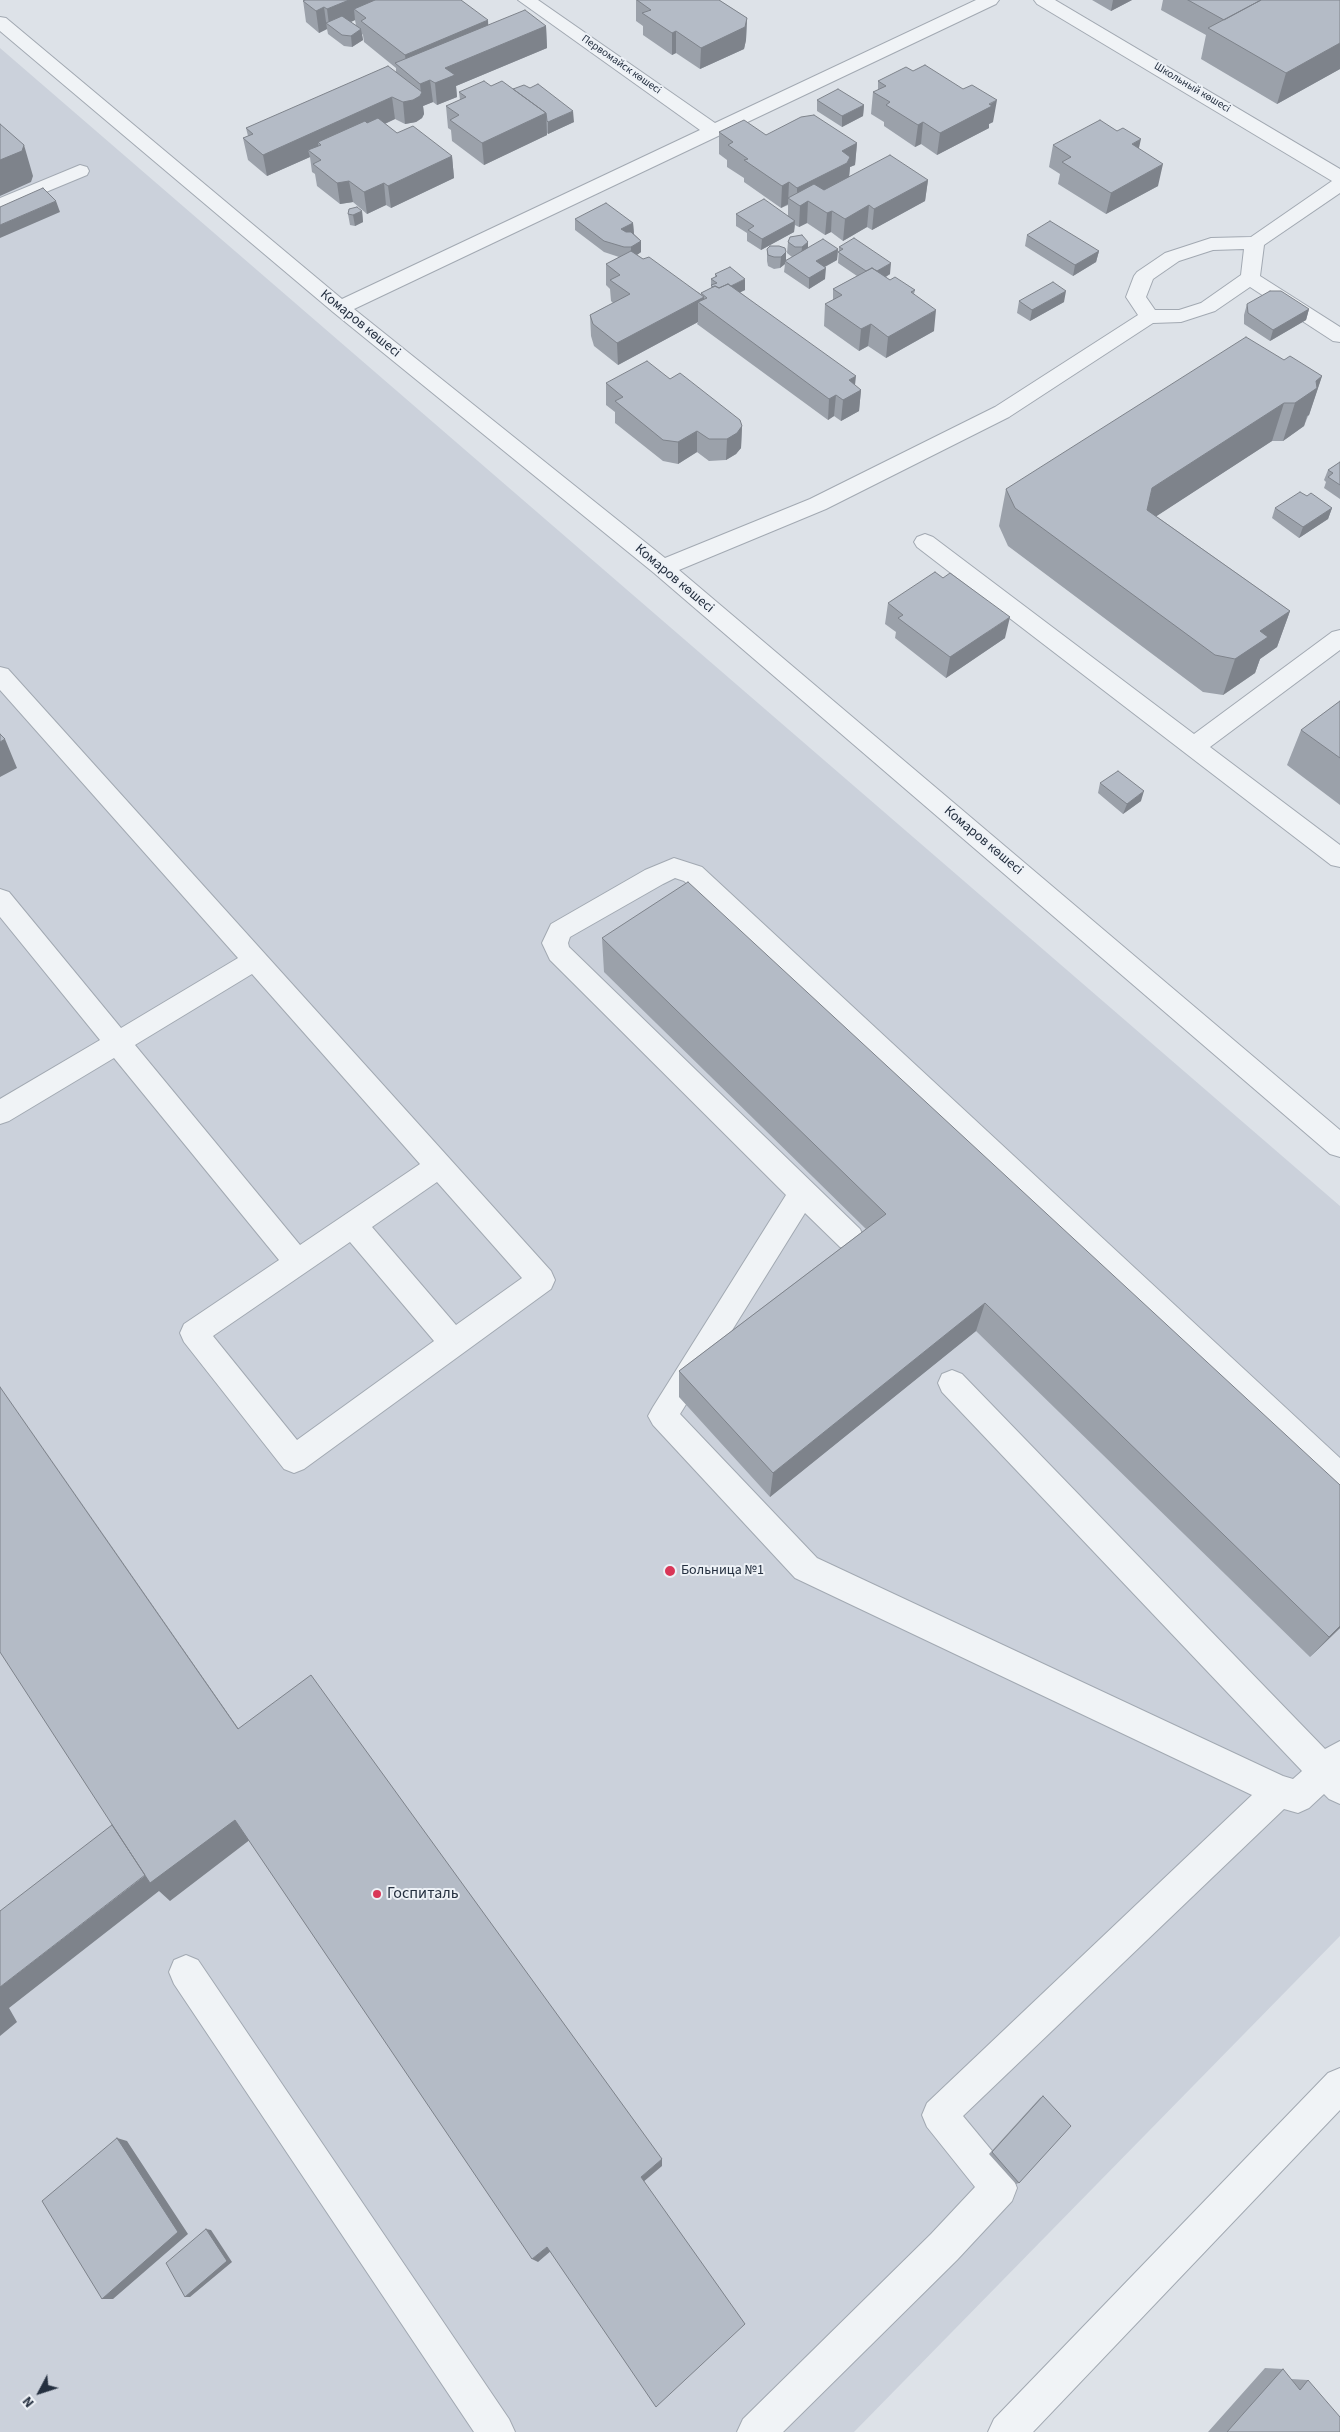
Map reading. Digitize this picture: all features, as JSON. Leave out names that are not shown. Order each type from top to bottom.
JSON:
[{"type":"street","name":"Первомайск көшесі","points":[[527,0],[714,131]]},
{"type":"street","points":[[340,308],[990,0]]},
{"type":"street","name":"Школьный көшесі","points":[[1043,0],[1340,177]]},
{"type":"street","name":"Комаров көшесі","points":[[0,22],[340,308],[662,568],[1340,1146]]},
{"type":"street","points":[[0,205],[80,171]]},
{"type":"street","points":[[1149,317],[1136,297],[1144,276],[1172,257],[1211,244],[1255,242],[1340,184]]},
{"type":"street","points":[[662,568],[818,504],[1002,412],[1149,317],[1181,316],[1208,306],[1250,278],[1255,242]]},
{"type":"street","points":[[1250,278],[1340,336]]},
{"type":"street","points":[[925,542],[1340,858]]},
{"type":"street","points":[[1193,747],[1340,638]]},
{"type":"street","points":[[0,675],[541,1280],[294,1459],[194,1333],[439,1166]]},
{"type":"street","points":[[850,1238],[559,953],[555,943],[560,931],[654,877],[674,868],[693,874],[1340,1478]]},
{"type":"street","points":[[0,899],[298,1263]]},
{"type":"street","points":[[0,1113],[255,960]]},
{"type":"street","points":[[802,1193],[663,1416],[806,1568],[1279,1791],[1298,1797],[1335,1772],[952,1383]]},
{"type":"street","points":[[353,1225],[454,1343]]},
{"type":"street","points":[[756,2432],[944,2247],[1000,2188],[939,2115],[1279,1791]]},
{"type":"street","points":[[186,1972],[496,2432]]},
{"type":"street","points":[[1007,2432],[1340,2085]]},
{"type":"shaded area","name":"Больница №1","points":[[0,48],[1340,1206],[1340,1936],[854,2432],[0,2432]]},
{"type":"building","points":[[349,0],[327,9],[324,7],[316,11],[303,1]]},
{"type":"building","points":[[375,0],[461,0],[488,20],[405,55],[361,21],[366,18],[354,9]]},
{"type":"building","points":[[637,0],[719,0],[747,18],[745,27],[701,48],[676,31],[672,33],[642,13],[651,10]]},
{"type":"building","points":[[1188,0],[1261,0],[1224,20]]},
{"type":"building","points":[[1261,0],[1340,0],[1340,43],[1286,73],[1208,28]]},
{"type":"building","points":[[525,10],[546,26],[445,68],[455,75],[435,83],[430,80],[420,84],[395,63]]},
{"type":"building","points":[[342,16],[361,29],[351,36],[342,35],[326,23]]},
{"type":"building","points":[[925,65],[963,89],[972,85],[997,100],[989,104],[992,106],[940,133],[923,122],[918,125],[886,105],[890,102],[873,92],[886,86],[878,81],[906,67],[913,71]]},
{"type":"building","points":[[388,66],[422,92],[420,96],[403,102],[392,97],[263,155],[243,138],[253,134],[246,128]]},
{"type":"building","points":[[484,81],[491,86],[502,81],[546,113],[482,143],[450,120],[459,115],[446,106],[466,97],[459,92]]},
{"type":"building","points":[[538,84],[573,111],[548,122],[546,113],[513,89],[524,85],[530,88]]},
{"type":"building","points":[[838,89],[864,105],[842,116],[817,100]]},
{"type":"building","points":[[814,115],[857,143],[842,151],[850,157],[847,163],[797,188],[789,182],[782,186],[744,160],[748,159],[728,145],[733,142],[719,132],[744,120],[766,135],[801,117]]},
{"type":"building","points":[[378,118],[397,133],[413,126],[452,156],[388,186],[384,183],[364,192],[349,181],[337,183],[313,164],[321,160],[308,150],[321,145],[318,142],[365,121],[367,123]]},
{"type":"building","points":[[1100,120],[1117,131],[1123,128],[1141,139],[1132,144],[1163,164],[1111,193],[1062,162],[1071,157],[1053,145]]},
{"type":"building","points":[[0,124],[24,145],[22,151],[0,160]]},
{"type":"building","points":[[890,155],[928,180],[874,209],[869,205],[845,219],[832,211],[827,213],[808,201],[800,206],[788,198],[814,184],[824,190]]},
{"type":"building","points":[[43,188],[56,201],[0,225],[0,207]]},
{"type":"building","points":[[764,199],[795,221],[762,239],[748,230],[754,226],[736,214]]},
{"type":"building","points":[[606,203],[633,223],[621,229],[631,232],[641,241],[631,247],[624,247],[604,241],[575,219]]},
{"type":"building","points":[[357,207],[362,211],[353,215],[348,214],[349,209]]},
{"type":"building","points":[[1050,221],[1099,251],[1075,265],[1027,235]]},
{"type":"building","points":[[802,235],[808,242],[802,247],[795,247],[788,242],[790,237]]},
{"type":"building","points":[[854,238],[891,263],[877,271],[872,268],[866,271],[838,252],[843,249],[839,247]]},
{"type":"building","points":[[823,239],[838,249],[816,261],[826,268],[809,278],[785,261]]},
{"type":"building","points":[[770,246],[785,248],[786,252],[781,257],[768,255],[767,249]]},
{"type":"building","points":[[631,251],[643,259],[649,257],[704,297],[617,343],[593,324],[590,315],[630,294],[610,280],[620,275],[606,264]]},
{"type":"building","points":[[730,267],[745,279],[731,286],[728,284],[719,288],[713,287],[711,285],[717,283],[711,279],[717,276],[715,274]]},
{"type":"building","points":[[872,268],[890,280],[895,277],[915,290],[911,292],[936,310],[888,337],[871,324],[861,329],[825,304],[842,295],[833,289]]},
{"type":"building","points":[[1053,282],[1066,291],[1032,310],[1019,301]]},
{"type":"building","points":[[728,284],[856,376],[849,380],[861,390],[843,400],[836,395],[829,399],[698,302],[707,298],[701,293],[715,286],[719,288]]},
{"type":"building","points":[[1270,291],[1281,291],[1309,309],[1273,330],[1248,313],[1247,304]]},
{"type":"building","points":[[1246,337],[1284,360],[1290,356],[1322,376],[1316,381],[1317,388],[1295,403],[1284,403],[1152,488],[1147,510],[1290,611],[1260,631],[1268,637],[1235,659],[1215,655],[1015,508],[1006,489]]},
{"type":"building","points":[[647,361],[670,379],[680,373],[740,420],[742,426],[737,433],[727,439],[709,439],[697,431],[678,442],[663,440],[615,401],[623,397],[606,383]]},
{"type":"building","points":[[1340,462],[1340,485],[1328,477],[1333,473],[1328,470]]},
{"type":"building","points":[[1300,492],[1307,496],[1311,493],[1332,508],[1303,527],[1275,508]]},
{"type":"building","points":[[935,572],[943,578],[950,573],[1010,617],[950,657],[898,618],[903,615],[888,603]]},
{"type":"building","points":[[1340,701],[1340,758],[1301,730]]},
{"type":"building","points":[[0,734],[5,739],[0,742]]},
{"type":"building","points":[[1118,771],[1144,791],[1127,804],[1100,783]]},
{"type":"building","points":[[688,882],[1340,1485],[1340,1626],[1329,1637],[985,1303],[773,1473],[679,1371],[886,1214],[602,938]]},
{"type":"building","name":"Госпиталь","points":[[0,1387],[238,1729],[311,1675],[662,2159],[641,2177],[745,2324],[656,2407],[547,2247],[532,2259],[235,1820],[150,1883],[0,1652]]},
{"type":"building","points":[[112,1825],[145,1875],[0,1987],[0,1911]]},
{"type":"building","points":[[1043,2096],[1071,2126],[1019,2183],[992,2152]]},
{"type":"building","points":[[117,2138],[178,2232],[102,2299],[42,2201]]},
{"type":"building","points":[[206,2229],[227,2261],[185,2297],[166,2263]]},
{"type":"building","points":[[1283,2369],[1300,2390],[1308,2380],[1340,2417],[1340,2432],[1227,2432]]},
{"type":"place","name":"Больница №1","points":[[670,1571]]},
{"type":"place","name":"Госпиталь","points":[[377,1894]]}]
